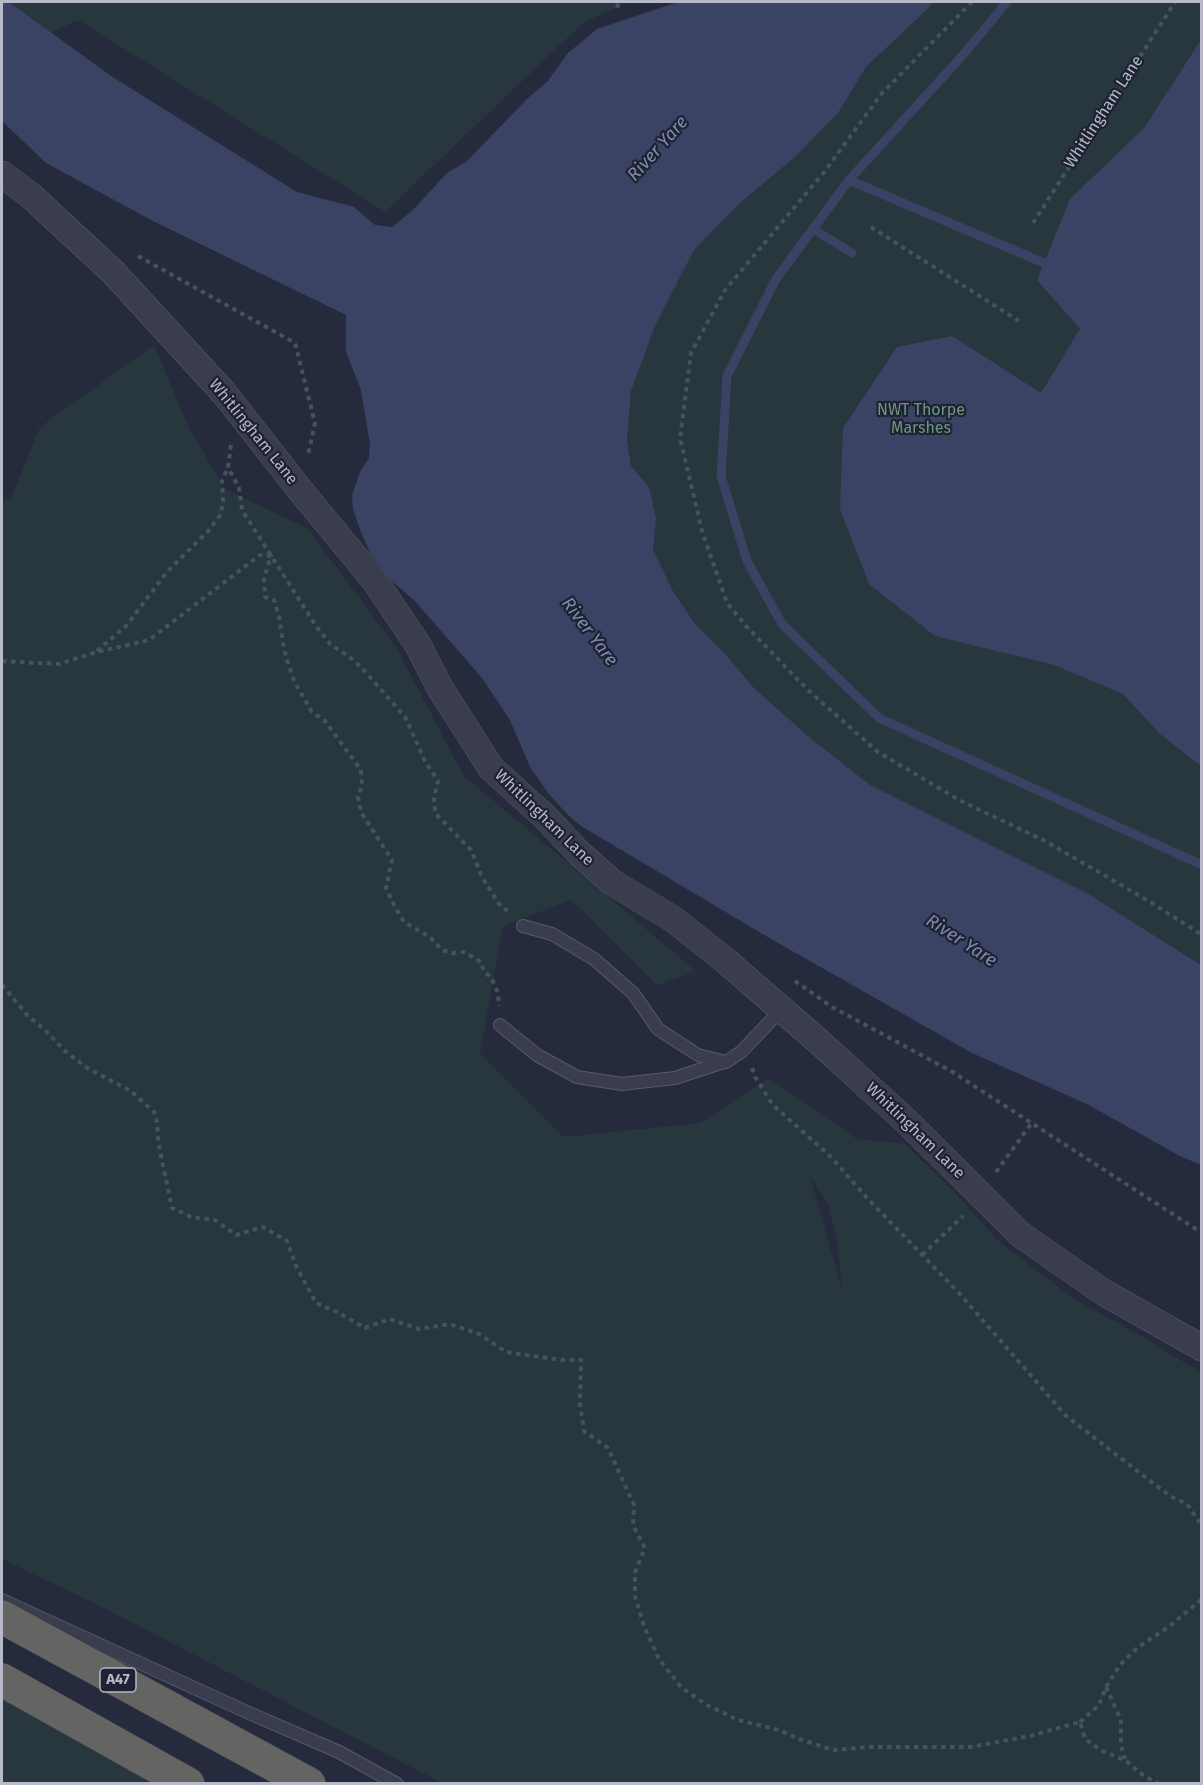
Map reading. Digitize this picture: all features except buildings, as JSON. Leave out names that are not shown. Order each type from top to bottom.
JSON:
[{"type":"highway","name":"A47","points":[[2,1617],[309,1784]]},
{"type":"highway","points":[[2,1680],[188,1784]]},
{"type":"street","name":"Whitlingham Lane","points":[[2,174],[38,203],[113,273],[216,385],[375,581],[410,632],[440,688],[491,768],[544,816],[580,854],[614,883],[673,919],[782,1010],[904,1119],[1021,1235],[1103,1292],[1202,1348]]},
{"type":"lane","points":[[523,926],[552,934],[594,959],[633,993],[658,1029],[698,1055],[726,1062]]},
{"type":"lane","points":[[500,1025],[537,1055],[576,1077],[622,1084],[675,1078],[726,1062],[741,1052],[782,1010]]},
{"type":"lane","points":[[2,1600],[339,1752],[397,1784]]},
{"type":"path","points":[[617,8],[619,2]]},
{"type":"path","points":[[972,2],[882,93],[825,171],[725,290],[691,353],[680,438],[685,462],[702,531],[727,603],[746,626],[810,691],[878,752],[961,801],[1045,841],[1152,903],[1202,936]]},
{"type":"path","name":"Whitlingham Lane","points":[[1033,223],[1175,2]]},
{"type":"path","points":[[871,227],[1022,323]]},
{"type":"path","points":[[137,255],[295,343],[315,423],[300,490]]},
{"type":"path","points":[[97,652],[127,625],[166,573],[208,530],[220,514],[223,500],[222,481],[228,467],[232,436],[242,417]]},
{"type":"path","points":[[228,467],[239,488],[242,510],[316,626],[331,645],[362,667],[405,717],[424,761],[438,781],[434,797],[435,813],[471,850],[482,877],[499,904],[523,926]]},
{"type":"path","points":[[2,661],[59,664],[97,652],[149,640],[260,555],[272,556]]},
{"type":"path","points":[[272,556],[264,578],[265,597],[274,600],[284,650],[294,681],[312,712],[325,721],[361,770],[362,785],[357,797],[362,812],[392,860],[386,888],[395,907],[404,922],[430,937],[442,950],[464,952],[481,962],[484,972],[491,977],[498,993],[500,1025]]},
{"type":"path","points":[[791,978],[832,1007],[951,1071],[1202,1233]]},
{"type":"path","points":[[2,985],[28,1016],[65,1051],[87,1068],[131,1090],[156,1114],[159,1146],[172,1208],[191,1217],[214,1220],[236,1234],[263,1227],[287,1241],[296,1266],[316,1303],[365,1328],[390,1319],[419,1329],[450,1324],[479,1334],[506,1352],[561,1360],[581,1359],[580,1404],[585,1431],[608,1448],[634,1505],[633,1525],[645,1548],[635,1572],[635,1596],[644,1626],[659,1659],[681,1687],[707,1705],[738,1720],[779,1730],[833,1750],[871,1747],[970,1747],[1030,1736],[1080,1722],[1099,1705],[1120,1665],[1137,1648],[1170,1626],[1202,1599]]},
{"type":"path","points":[[741,1052],[749,1060],[755,1077],[773,1105],[832,1158],[867,1198],[960,1294],[1066,1416],[1170,1496],[1187,1504],[1202,1526]]},
{"type":"path","points":[[1106,1688],[1121,1720],[1120,1745],[1125,1760]]},
{"type":"path","points":[[1080,1722],[1085,1739],[1102,1751],[1125,1760],[1144,1776],[1159,1784]]},
{"type":"green space","points":[[2,2],[628,2],[583,23],[385,212],[78,20],[2,56]]},
{"type":"green space","name":"NWT Thorpe Marshes","points":[[935,2],[1201,2],[1201,965],[1087,893],[870,785],[808,736],[754,688],[727,656],[696,625],[674,593],[653,550],[656,519],[631,466],[627,441],[631,391],[655,326],[694,250],[740,203],[838,113],[866,67]]},
{"type":"green space","points":[[154,345],[189,428],[225,489],[307,528],[396,647],[463,775],[696,971],[657,985],[571,900],[503,926],[480,1054],[564,1137],[700,1123],[769,1078],[857,1139],[905,1144],[953,1190],[997,1240],[1077,1301],[1142,1336],[1201,1373],[1201,1783],[442,1783],[98,1605],[2,1559],[2,500],[11,498],[40,427]],"holes":[[[810,1176],[828,1203],[837,1242],[843,1293]]]},
{"type":"green space","points":[[2,1693],[166,1783],[2,1783]]},
{"type":"water","name":"River Yare","points":[[2,2],[9,2],[111,76],[297,192],[354,207],[375,225],[392,227],[413,210],[447,173],[466,162],[529,97],[547,82],[568,53],[597,29],[678,2],[935,2],[866,67],[838,113],[796,156],[740,203],[694,250],[655,326],[631,391],[627,441],[631,466],[649,487],[656,519],[653,550],[674,593],[696,625],[727,656],[754,688],[808,736],[870,785],[1087,893],[1201,965],[1201,1165],[1180,1156],[1087,1104],[972,1053],[771,939],[581,826],[567,814],[548,793],[530,767],[510,720],[482,678],[415,601],[393,582],[370,553],[353,509],[352,495],[360,472],[369,458],[370,445],[361,390],[346,352],[346,315],[153,221],[46,163],[2,121]]},
{"type":"water","points":[[1201,40],[1202,766],[1160,734],[1123,694],[1054,665],[935,636],[869,584],[840,509],[843,428],[897,347],[952,336],[1041,393],[1080,329],[1037,280],[1070,199],[1144,128]]},
{"type":"waterway","points":[[849,180],[963,55],[1007,2]]},
{"type":"waterway","points":[[1044,263],[849,180],[776,279],[727,376],[721,476],[747,561],[782,624],[879,718],[1202,865]]},
{"type":"waterway","points":[[813,229],[852,253]]}]
